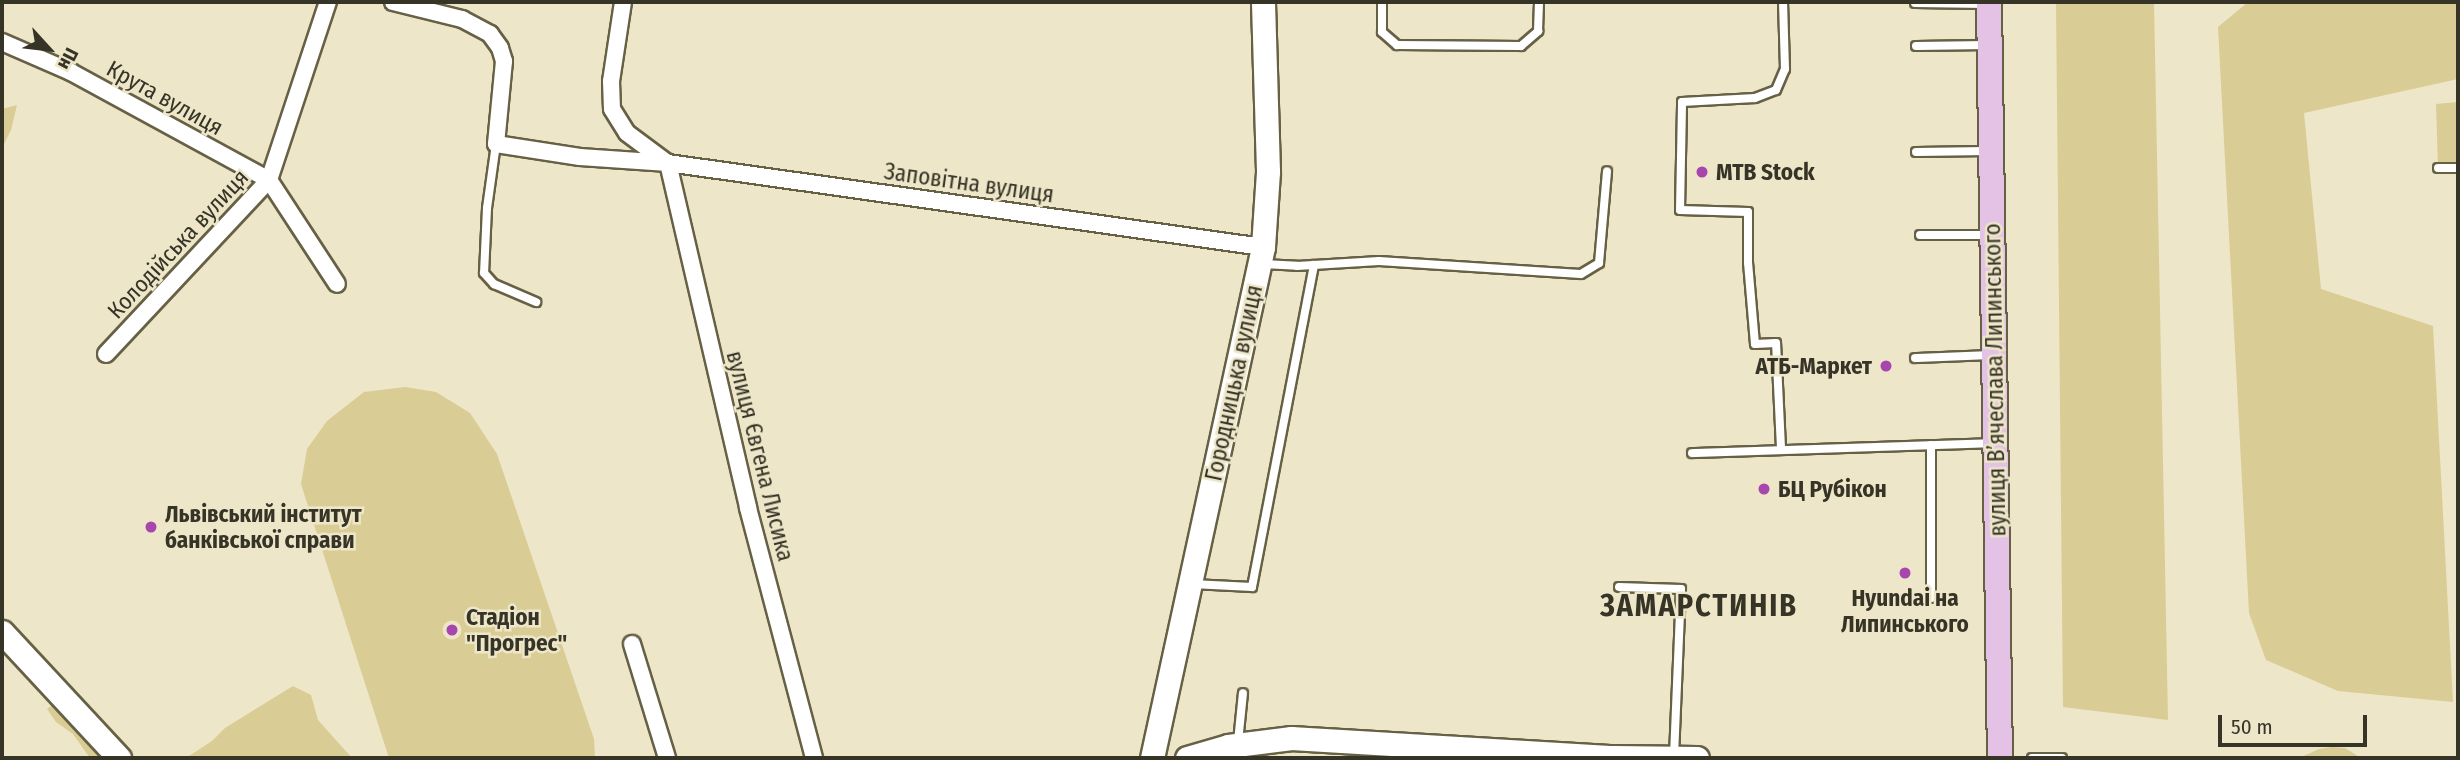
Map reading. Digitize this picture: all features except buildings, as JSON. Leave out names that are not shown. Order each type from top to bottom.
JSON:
[{"type":"main road","name":"вулиця Вʼячеслава Липинського","points":[[1989,3],[2000,758]]},
{"type":"street","name":"Колодійська вулиця","points":[[106,354],[269,180],[328,2]]},
{"type":"street","points":[[393,2],[462,19],[490,34],[500,48],[504,61],[496,144]]},
{"type":"street","points":[[623,2],[611,81],[612,109],[627,133],[668,163]]},
{"type":"street","name":"Городницька вулиця","points":[[1152,758],[1261,256],[1268,171],[1263,2]]},
{"type":"street","name":"Крута вулиця","points":[[2,41],[71,72],[269,180],[337,284]]},
{"type":"street","name":"Заповітна вулиця","points":[[496,144],[580,157],[668,163],[1261,256]]},
{"type":"street","name":"вулиця Євгена Лисика","points":[[668,163],[748,508],[814,758]]},
{"type":"street","points":[[2,632],[119,758]]},
{"type":"street","points":[[632,644],[667,758]]},
{"type":"street","points":[[1187,758],[1291,738],[1697,758]]},
{"type":"lane","points":[[1382,2],[1382,32],[1397,45],[1494,46],[1521,46],[1532,40],[1538,32],[1539,2]]},
{"type":"lane","points":[[1782,448],[1776,343],[1755,344],[1748,263],[1748,212],[1680,210],[1682,102],[1755,98],[1776,90],[1784,69],[1783,2]]},
{"type":"lane","points":[[1915,3],[1989,3]]},
{"type":"lane","points":[[1916,46],[1990,45]]},
{"type":"lane","points":[[496,144],[487,208],[484,273],[494,284],[536,302]]},
{"type":"lane","points":[[1916,152],[1991,151]]},
{"type":"lane","points":[[2438,167],[2458,168]]},
{"type":"lane","points":[[1261,256],[1314,265],[1380,261],[1581,274],[1599,263],[1607,171]]},
{"type":"lane","points":[[1920,236],[1992,235]]},
{"type":"lane","points":[[1190,583],[1252,587],[1314,265]]},
{"type":"lane","points":[[1915,358],[1993,355]]},
{"type":"lane","points":[[1692,453],[1996,443]]},
{"type":"lane","points":[[1931,445],[1931,598]]},
{"type":"lane","points":[[1619,587],[1681,589],[1674,758]]},
{"type":"lane","points":[[1226,751],[1243,693]]},
{"type":"lane","points":[[2032,758],[2058,757]]},
{"type":"shaded area","points":[[2056,2],[2154,2],[2168,720],[2063,707]]},
{"type":"shaded area","points":[[2248,2],[2458,2],[2458,79],[2304,113],[2321,289],[2433,326],[2453,702],[2338,691],[2266,660],[2249,613],[2218,27]]},
{"type":"shaded area","points":[[2458,102],[2458,166],[2438,168],[2436,104]]},
{"type":"shaded area","points":[[17,105],[11,130],[2,148],[2,109]]},
{"type":"shaded area","name":"Стадіон \"Прогрес\"","points":[[405,387],[436,392],[470,413],[497,454],[594,739],[595,758],[389,758],[301,484],[307,449],[327,421],[364,392]]},
{"type":"shaded area","points":[[293,686],[311,695],[318,720],[352,758],[186,758],[212,741],[225,728]]},
{"type":"shaded area","points":[[59,700],[117,758],[90,758],[73,734],[56,722],[47,709]]},
{"type":"shaded area","points":[[2345,748],[2361,758],[2299,758],[2319,749]]},
{"type":"place","name":"MTB Stock","points":[[1702,172]]},
{"type":"place","name":"АТБ-Маркет","points":[[1886,366]]},
{"type":"place","name":"БЦ Рубікон","points":[[1764,489]]},
{"type":"place","name":"Львівський інститут банківської справи","points":[[151,527]]},
{"type":"place","name":"Hyundai на Липинського","points":[[1905,573]]},
{"type":"place","name":"Стадіон \"Прогрес\"","points":[[452,630]]},
{"type":"district","name":"ЗАМАРСТИНІВ","points":[[1699,606]]}]
